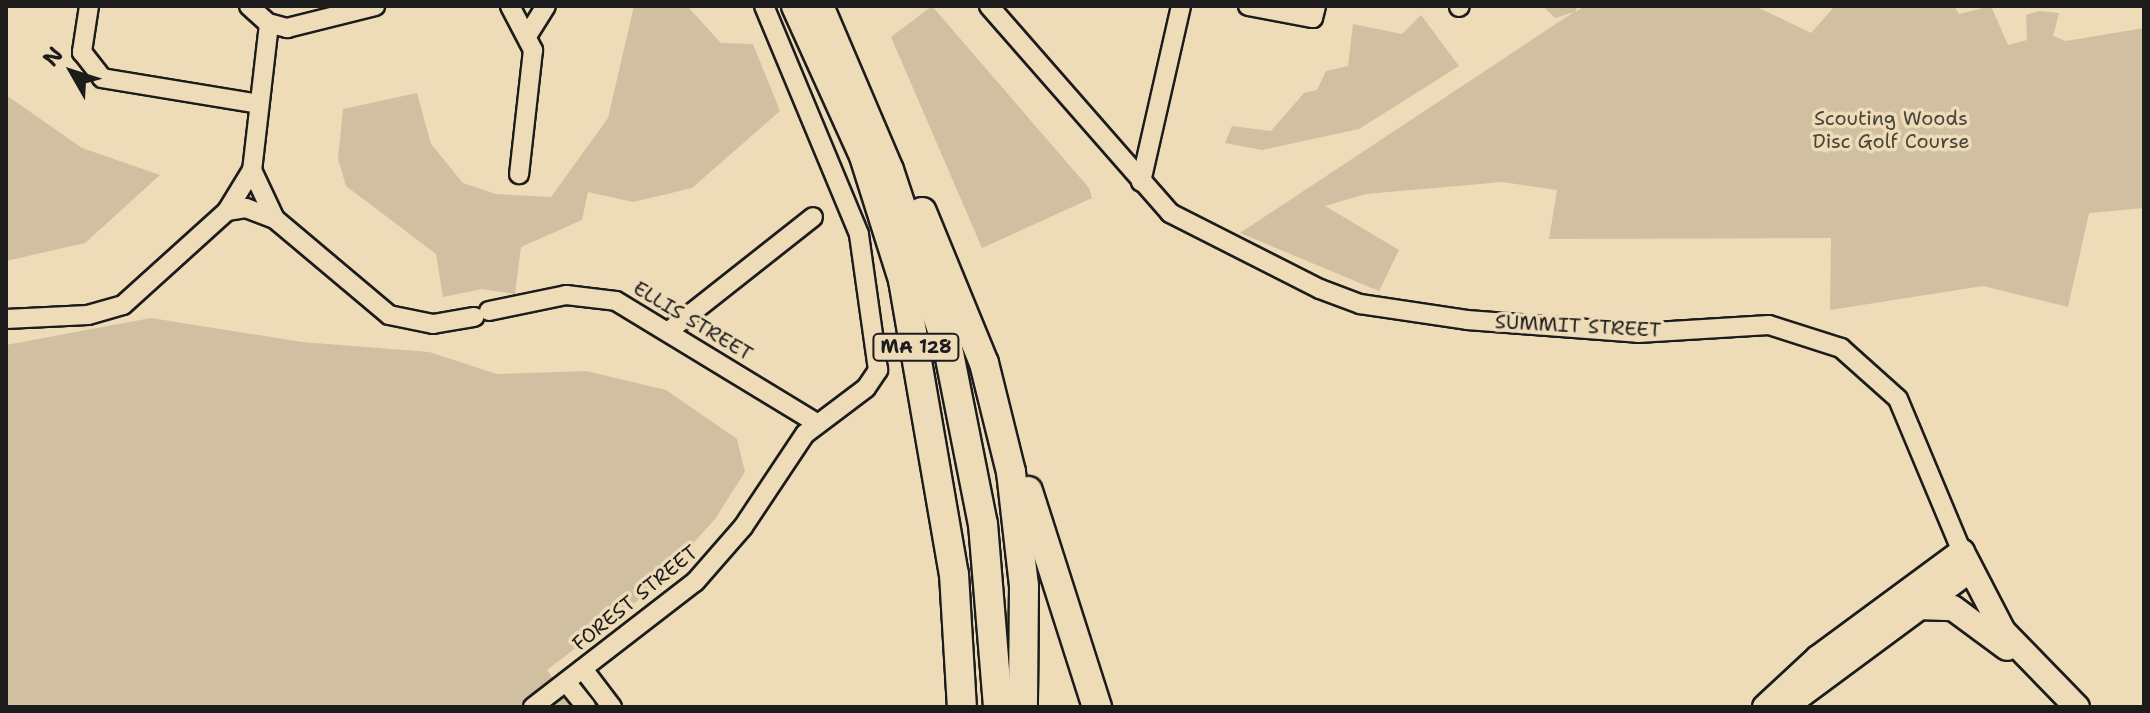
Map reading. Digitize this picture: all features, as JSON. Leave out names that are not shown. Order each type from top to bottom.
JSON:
[{"type":"highway","name":"MA 128","points":[[796,6],[864,156],[903,280],[952,559],[962,707]]},
{"type":"highway","name":"MA 128","points":[[822,13],[899,197],[948,348],[983,524],[998,707]]},
{"type":"highway","points":[[822,13],[917,200],[997,410],[1097,707]]},
{"type":"highway","points":[[997,410],[1019,531],[1023,707]]},
{"type":"main road","points":[[1786,707],[1916,608],[1966,561]]},
{"type":"main road","points":[[1765,707],[1818,658],[1966,561]]},
{"type":"main road","name":"SUMMIT STREET","points":[[1966,561],[2003,631],[2042,675],[2077,707]]},
{"type":"main road","points":[[1916,608],[1953,608],[2042,675]]},
{"type":"street","points":[[89,6],[82,52],[102,78],[259,104]]},
{"type":"street","points":[[249,6],[269,24],[315,25],[375,6]]},
{"type":"street","points":[[511,8],[536,6]]},
{"type":"street","points":[[529,33],[546,6]]},
{"type":"street","name":"FOREST STREET","points":[[533,707],[709,568],[817,423],[878,370],[859,234],[764,6]]},
{"type":"street","name":"SUMMIT STREET","points":[[989,6],[1170,213],[1209,237],[1360,304],[1622,332],[1769,325],[1841,348],[1898,399],[1966,561]]},
{"type":"street","points":[[1141,182],[1181,6]]},
{"type":"street","points":[[1248,6],[1314,12]]},
{"type":"street","points":[[511,8],[529,33],[533,63],[519,174]]},
{"type":"street","points":[[6,319],[88,315],[123,305],[227,211],[252,170],[269,24]]},
{"type":"street","points":[[252,170],[275,219]]},
{"type":"street","points":[[227,211],[246,208],[275,219]]},
{"type":"street","points":[[670,330],[813,217]]},
{"type":"street","name":"ELLIS STREET","points":[[275,219],[389,315],[433,324],[585,294],[670,330],[817,423]]},
{"type":"street","points":[[583,669],[612,707]]},
{"type":"street","points":[[566,682],[586,707]]},
{"type":"green space","points":[[634,6],[687,6],[721,43],[753,44],[780,111],[692,188],[633,202],[588,192],[582,220],[521,247],[515,294],[482,289],[443,297],[436,254],[346,186],[338,159],[343,109],[417,93],[431,144],[463,183],[496,194],[551,197],[608,118]]},
{"type":"green space","points":[[932,6],[1089,188],[1092,198],[982,248],[891,37]]},
{"type":"green space","name":"Scouting Woods Disc Golf Course","points":[[1543,6],[1578,6],[1575,12],[1585,6],[1755,6],[1811,33],[1835,6],[1954,6],[1959,14],[1991,6],[2008,45],[2027,40],[2026,15],[2039,11],[2059,13],[2053,36],[2066,41],[2144,28],[2144,208],[2089,213],[2068,307],[1983,286],[1830,310],[1831,238],[1549,239],[1557,190],[1502,182],[1366,194],[1325,206],[1399,250],[1379,291],[1240,233],[1574,12],[1555,18]]},
{"type":"green space","points":[[1421,15],[1459,66],[1359,129],[1262,150],[1225,143],[1232,126],[1271,131],[1304,93],[1317,90],[1326,71],[1348,66],[1353,24],[1402,34]]},
{"type":"green space","points":[[6,95],[82,148],[160,175],[85,243],[6,261]]},
{"type":"green space","points":[[151,318],[302,342],[429,352],[497,374],[586,371],[666,390],[737,439],[745,472],[715,519],[649,592],[547,670],[573,707],[6,707],[6,345]]}]
